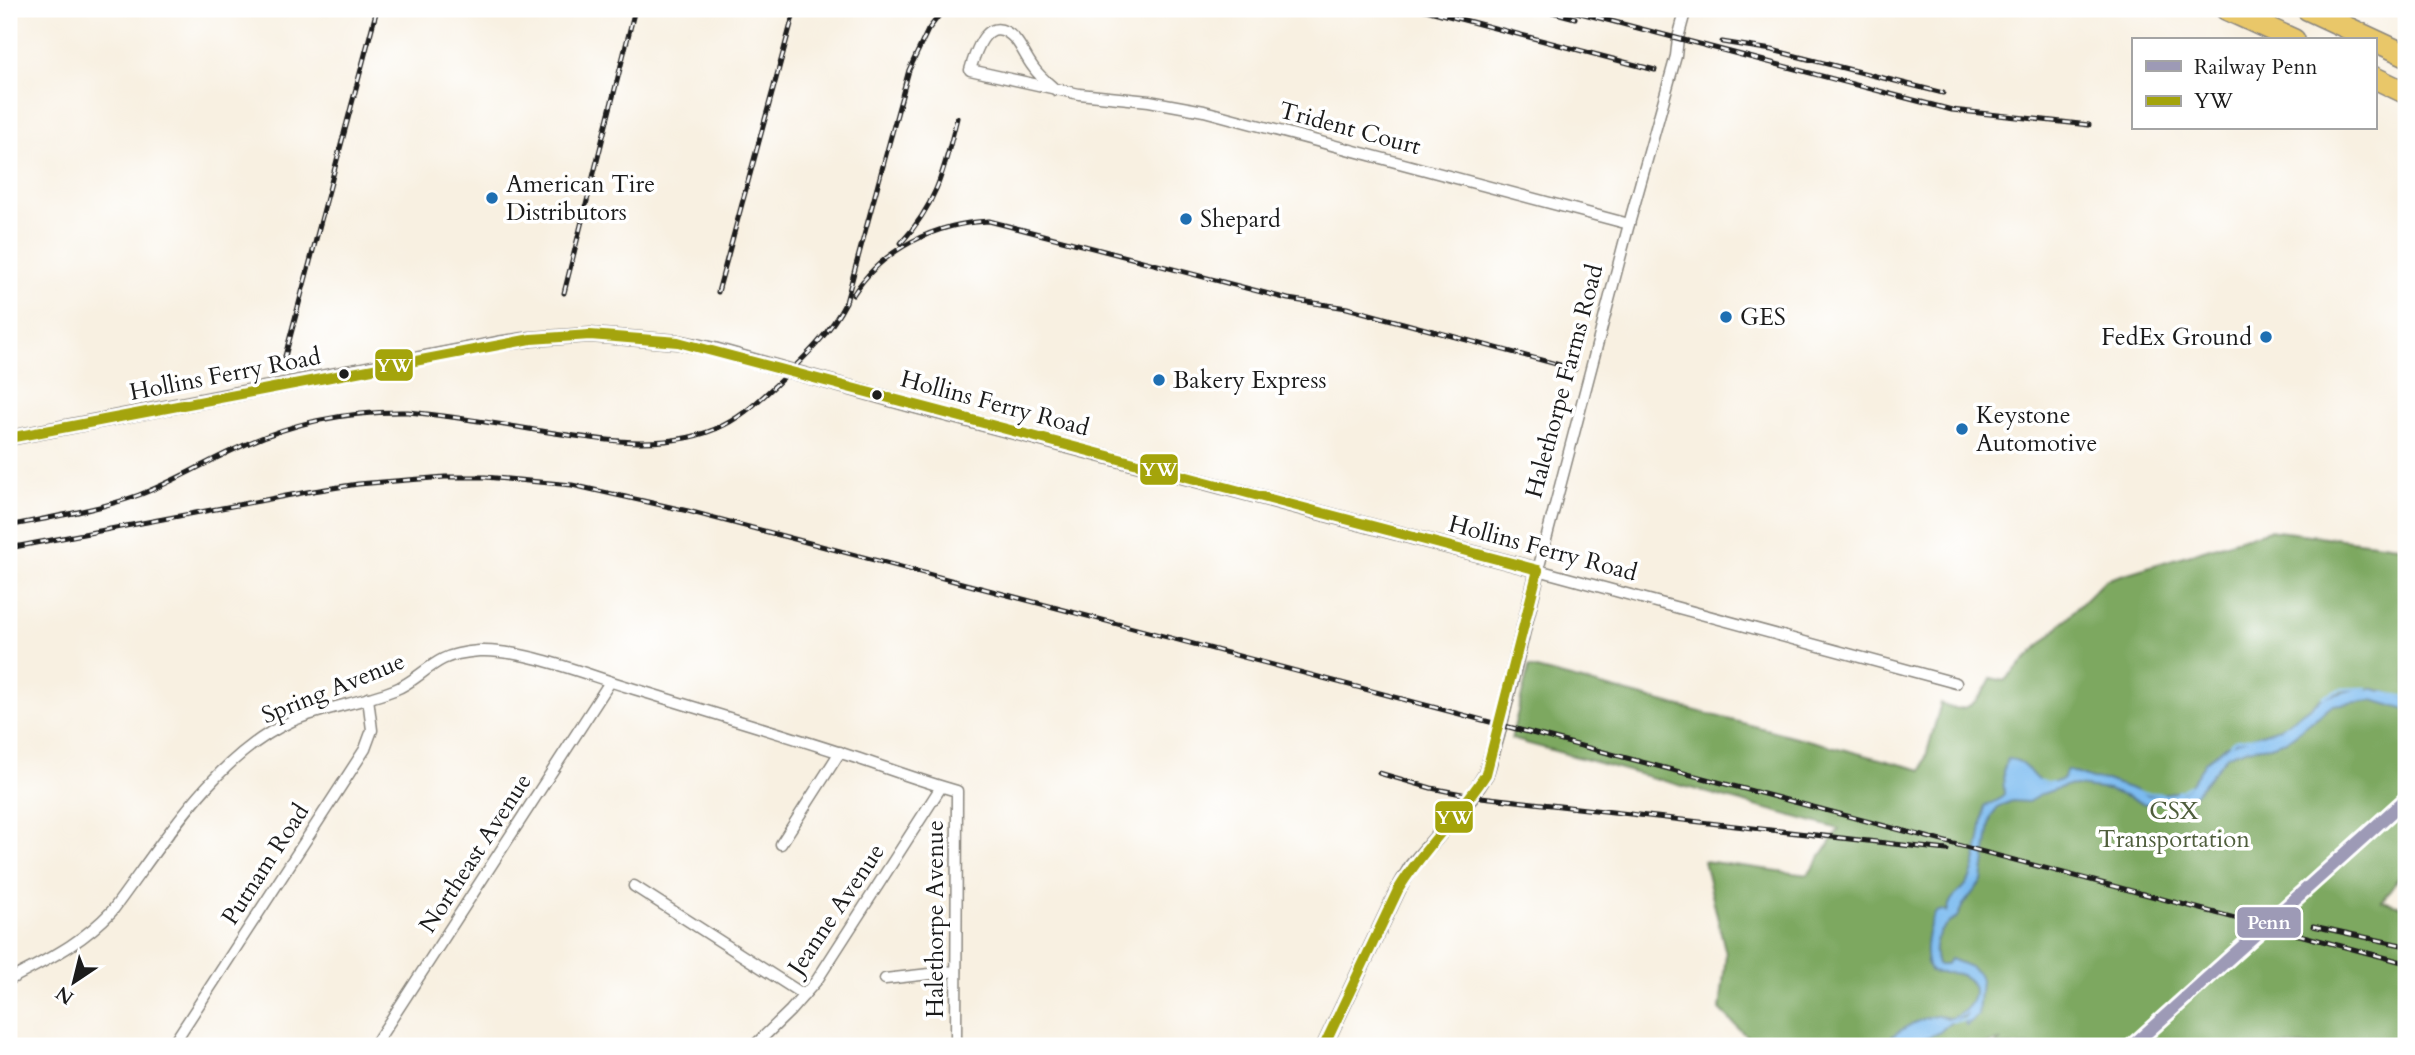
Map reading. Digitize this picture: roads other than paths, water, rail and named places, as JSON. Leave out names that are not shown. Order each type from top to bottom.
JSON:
[{"type":"highway","points":[[2226,9],[2290,38]]},
{"type":"highway","points":[[2307,9],[2369,38]]},
{"type":"highway","points":[[2376,41],[2406,55]]},
{"type":"highway","points":[[2376,78],[2406,93]]},
{"type":"street","name":"Halethorpe Farms Road","points":[[1324,1046],[1412,866],[1472,796],[1486,774],[1629,224],[1676,56],[1684,16]]},
{"type":"street","name":"Trident Court","points":[[1056,90],[1036,71],[1012,36],[996,30],[982,38],[970,70],[1056,90],[1149,101],[1204,111],[1629,224]]},
{"type":"street","name":"Hollins Ferry Road","points":[[9,438],[509,342],[563,336],[634,337],[678,342],[1956,683]]},
{"type":"street","name":"Spring Avenue","points":[[9,980],[59,954],[97,927],[207,786],[240,753],[290,722],[393,690],[412,681],[442,659],[461,653],[499,651],[523,656],[840,752],[957,791]]},
{"type":"street","name":"Northeast Avenue","points":[[374,1046],[610,682]]},
{"type":"street","name":"Putnam Road","points":[[172,1046],[365,749],[372,730],[368,698]]},
{"type":"street","points":[[781,844],[840,752]]},
{"type":"street","name":"Jeanne Avenue","points":[[754,1046],[817,980],[941,787]]},
{"type":"street","name":"Halethorpe Avenue","points":[[956,1046],[957,791]]},
{"type":"street","points":[[634,886],[804,995]]},
{"type":"street","points":[[885,979],[956,971]]},
{"type":"water","points":[[2359,688],[2374,689],[2406,698],[2406,710],[2373,700],[2333,705],[2286,741],[2228,755],[2195,794],[2181,800],[2145,804],[2108,790],[2068,785],[2028,802],[2012,801],[1998,808],[1991,817],[1982,881],[1963,905],[1956,919],[1940,932],[1935,945],[1937,965],[1946,965],[1950,959],[1979,974],[1981,980],[1978,1015],[1967,1025],[1967,1015],[1949,1023],[1940,1032],[1912,1044],[1883,1046],[1893,1036],[1916,1022],[1932,1017],[1954,1017],[1967,1008],[1974,996],[1972,983],[1966,978],[1958,974],[1931,972],[1926,958],[1926,942],[1936,912],[1943,910],[1947,913],[1951,900],[1970,878],[1984,807],[2004,794],[2003,771],[2008,759],[2023,764],[2042,782],[2062,780],[2067,770],[2149,795],[2183,791],[2206,761],[2227,745],[2280,728],[2324,697]]},
{"type":"waterway","points":[[2323,697],[2341,689],[2367,688]]},
{"type":"waterway","points":[[2384,693],[2406,697]]},
{"type":"waterway","points":[[2230,744],[2235,740],[2260,736]]},
{"type":"waterway","points":[[2038,781],[2053,783]]},
{"type":"waterway","points":[[2177,792],[2189,785]]},
{"type":"waterway","points":[[2135,792],[2163,794]]},
{"type":"waterway","points":[[1951,1021],[1966,1020],[1969,1015]]},
{"type":"railway","points":[[284,360],[377,9]]},
{"type":"railway","points":[[564,293],[635,9]]},
{"type":"railway","points":[[718,292],[795,9]]},
{"type":"railway","points":[[817,14],[820,9]]},
{"type":"railway","points":[[9,526],[74,513],[139,495],[253,441],[296,426],[339,417],[408,412],[631,442],[679,439],[702,434],[732,421],[762,398],[809,352],[833,324],[846,302],[909,70],[928,30],[944,9]]},
{"type":"railway","points":[[1422,9],[1655,70]]},
{"type":"railway","points":[[1541,9],[1575,18]]},
{"type":"railway","points":[[1565,9],[1952,110],[2089,125]]},
{"type":"railway","points":[[1722,42],[1772,50],[1943,93]]},
{"type":"railway","points":[[901,243],[932,199],[957,118]]},
{"type":"railway","points":[[853,295],[879,264],[912,242],[949,227],[989,221],[1288,299],[1347,308],[1575,369]]},
{"type":"railway","points":[[9,548],[358,484],[445,477],[485,477],[572,485],[688,511],[2406,963]]},
{"type":"railway","points":[[1379,773],[1472,796],[1947,850]]},
{"type":"railway","points":[[2140,1046],[2406,806]]},
{"type":"railway","points":[[2313,926],[2406,946]]},
{"type":"rail line","name":"Penn","points":[[2132,1046],[2406,799]]},
{"type":"place","name":"American Tire Distributors","points":[[492,198]]},
{"type":"place","name":"Shepard","points":[[1186,219]]},
{"type":"place","name":"GES","points":[[1726,317]]},
{"type":"place","name":"FedEx Ground","points":[[2266,337]]},
{"type":"place","name":"Bakery Express","points":[[1159,380]]},
{"type":"place","name":"Keystone Automotive","points":[[1962,429]]},
{"type":"park label","name":"CSX Transportation","points":[[2174,825]]}]
